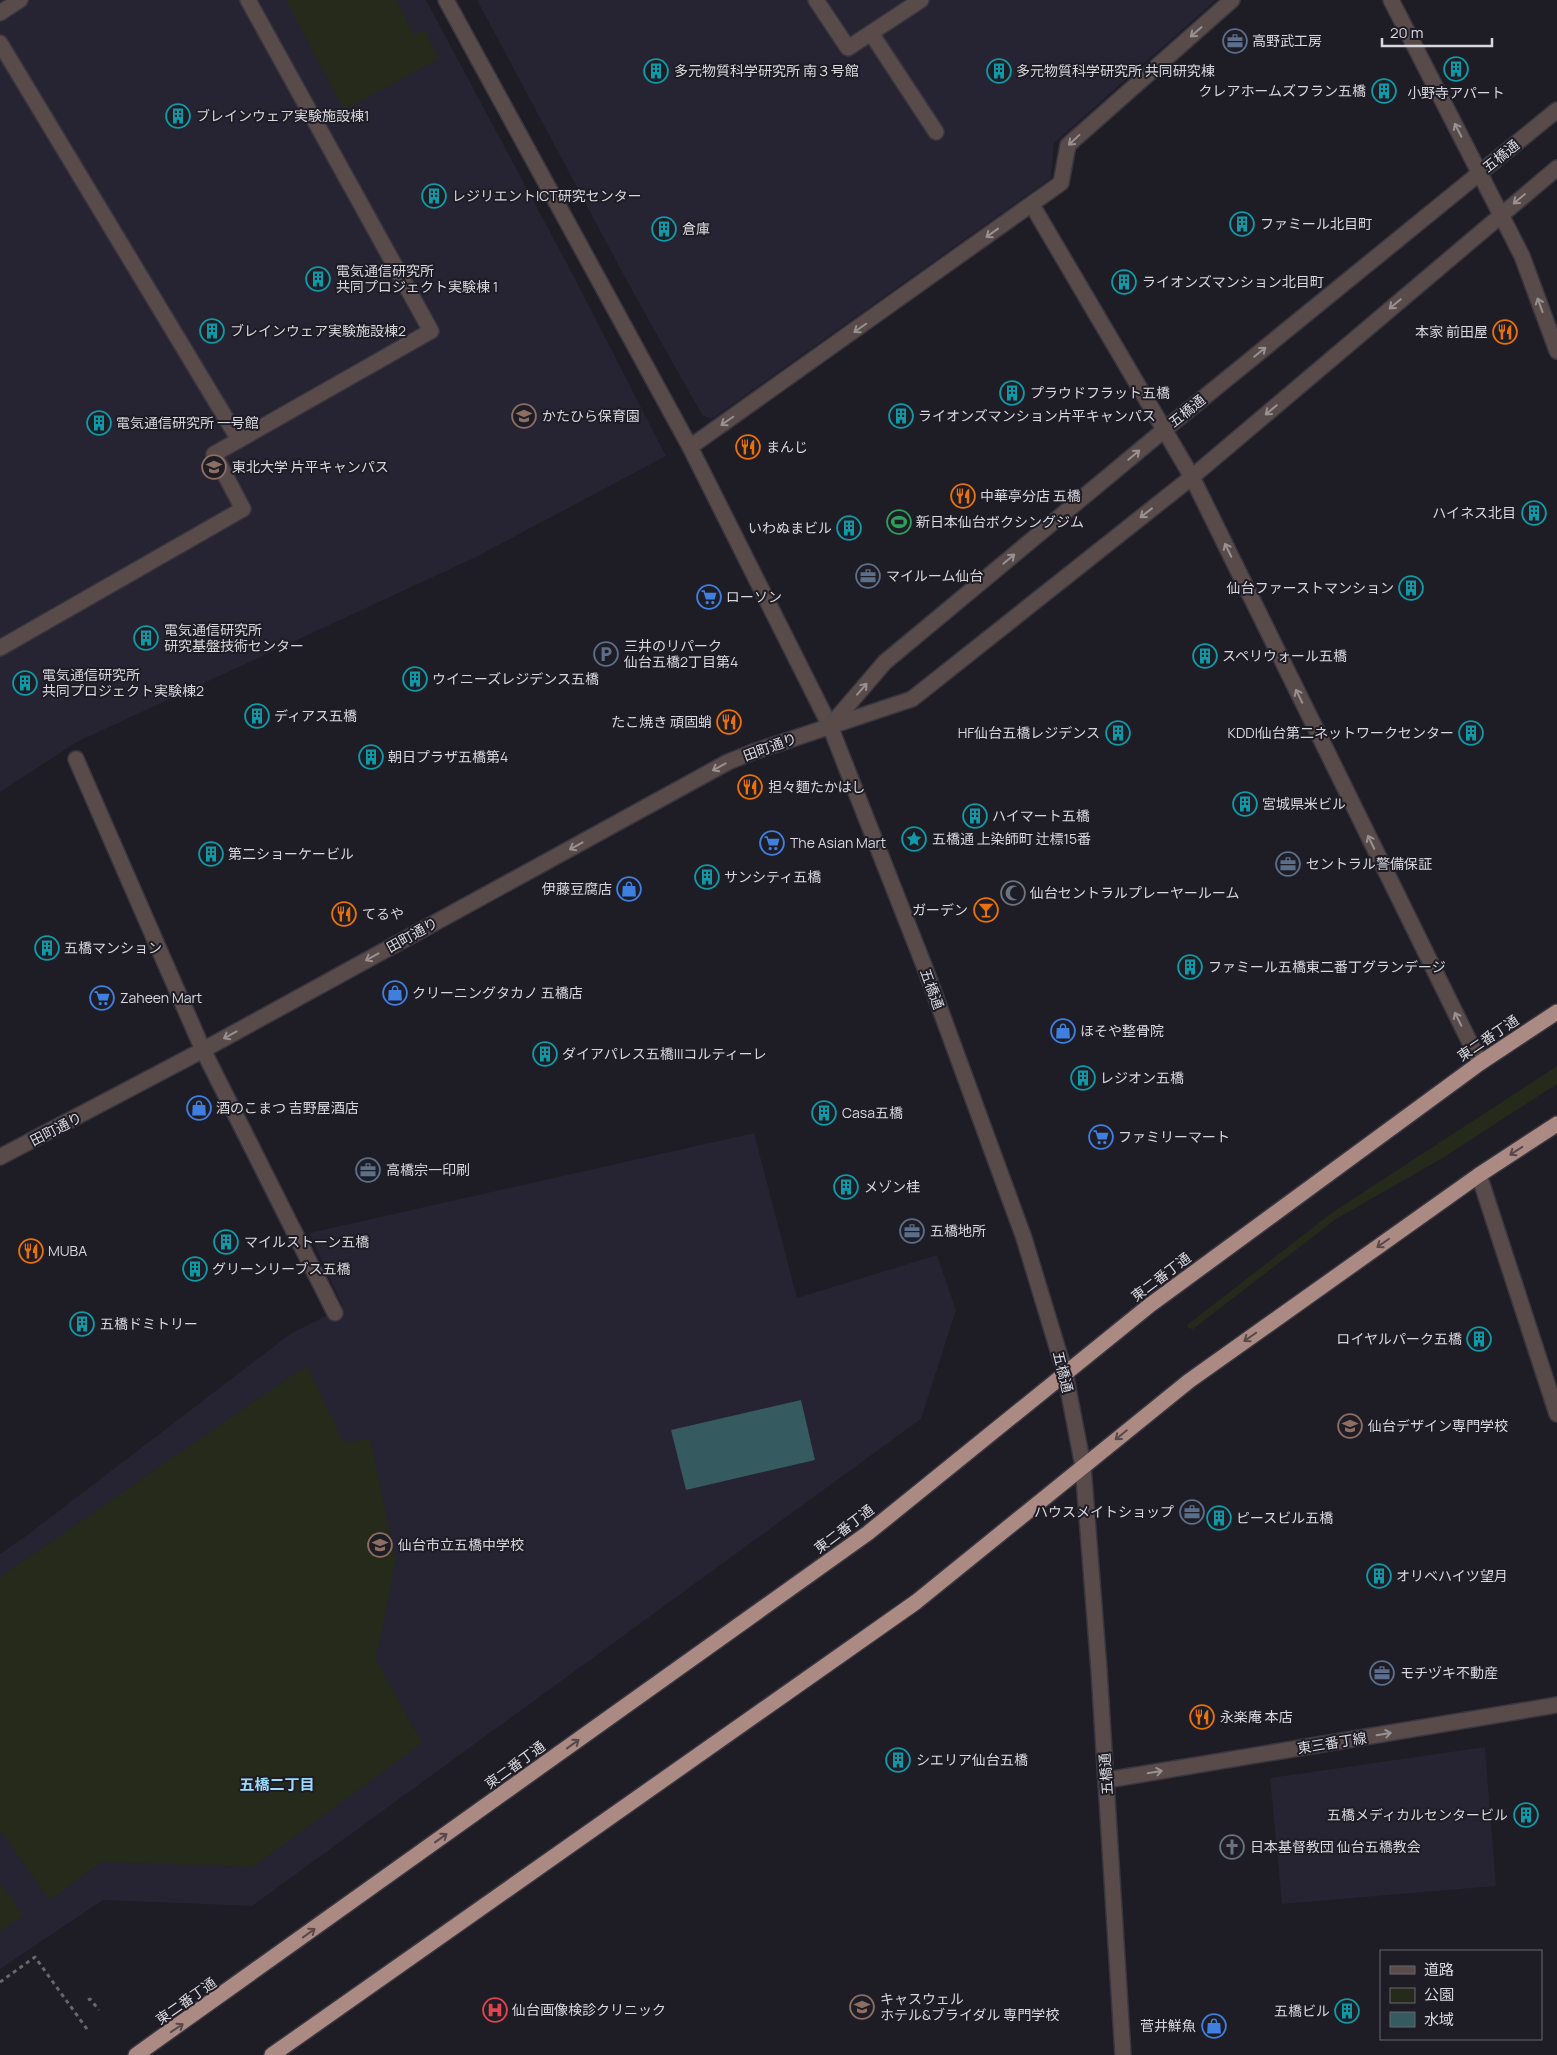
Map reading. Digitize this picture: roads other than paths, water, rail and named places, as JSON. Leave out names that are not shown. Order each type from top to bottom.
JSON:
[{"type":"highway","name":"東二番丁通","points":[[136,2055],[868,1533],[1150,1305],[1480,1063],[1557,1012]]},
{"type":"highway","points":[[272,2055],[916,1602],[1189,1381],[1480,1175],[1557,1124]]},
{"type":"street","points":[[0,12],[20,0]]},
{"type":"street","points":[[0,648],[243,510],[214,454],[431,331],[248,0]]},
{"type":"street","points":[[446,0],[690,447],[830,726],[912,699],[1192,477],[1557,168]]},
{"type":"street","points":[[816,0],[848,48],[921,0]]},
{"type":"street","points":[[690,447],[1061,183],[1068,145],[1232,0]]},
{"type":"street","points":[[1392,0],[1522,256],[1557,351]]},
{"type":"street","points":[[871,33],[936,132]]},
{"type":"street","points":[[0,43],[239,440]]},
{"type":"street","name":"五橋通","points":[[1123,2055],[1107,1780],[1083,1466],[1065,1374],[1024,1238],[925,968],[830,726],[885,662],[1164,430],[1557,110]]},
{"type":"street","points":[[1032,205],[1192,477],[1480,1063]]},
{"type":"street","name":"田町通り","points":[[0,1157],[203,1050],[728,762],[830,726]]},
{"type":"street","points":[[76,759],[203,1050],[335,1313]]},
{"type":"street","points":[[1480,1175],[1557,1414]]},
{"type":"street","name":"東三番丁線","points":[[1107,1780],[1557,1705]]},
{"type":"water","points":[[801,1400],[815,1460],[686,1490],[671,1430]]},
{"type":"place","name":"高野武工房","points":[[1235,41]]},
{"type":"place","name":"小野寺アパート","points":[[1456,69]]},
{"type":"place","name":"多元物質科学研究所 南３号館","points":[[656,71]]},
{"type":"place","name":"多元物質科学研究所 共同研究棟","points":[[999,71]]},
{"type":"place","name":"クレアホームズフラン五橋","points":[[1384,91]]},
{"type":"place","name":"ブレインウェア実験施設棟1","points":[[178,116]]},
{"type":"place","name":"レジリエントICT研究センター","points":[[434,196]]},
{"type":"place","name":"ファミール北目町","points":[[1242,224]]},
{"type":"place","name":"倉庫","points":[[664,229]]},
{"type":"place","name":"電気通信研究所 共同プロジェクト実験棟 1","points":[[318,279]]},
{"type":"place","name":"ライオンズマンション北目町","points":[[1124,282]]},
{"type":"place","name":"ブレインウェア実験施設棟2","points":[[212,331]]},
{"type":"place","name":"本家 前田屋","points":[[1505,332]]},
{"type":"place","name":"プラウドフラット五橋","points":[[1012,393]]},
{"type":"place","name":"かたひら保育園","points":[[524,416]]},
{"type":"place","name":"ライオンズマンション片平キャンパス","points":[[901,416]]},
{"type":"place","name":"電気通信研究所 一号館","points":[[99,423]]},
{"type":"place","name":"まんじ","points":[[748,447]]},
{"type":"place","name":"東北大学 片平キャンパス","points":[[214,467]]},
{"type":"place","name":"中華亭分店 五橋","points":[[963,496]]},
{"type":"place","name":"ハイネス北目","points":[[1534,513]]},
{"type":"place","name":"新日本仙台ボクシングジム","points":[[899,522]]},
{"type":"place","name":"いわぬまビル","points":[[849,528]]},
{"type":"place","name":"マイルーム仙台","points":[[868,576]]},
{"type":"place","name":"仙台ファーストマンション","points":[[1411,588]]},
{"type":"place","name":"ローソン","points":[[709,597]]},
{"type":"place","name":"電気通信研究所 研究基盤技術センター","points":[[146,638]]},
{"type":"place","name":"三井のリパーク 仙台五橋2丁目第4","points":[[606,654]]},
{"type":"place","name":"スペリウォール五橋","points":[[1205,656]]},
{"type":"place","name":"ウイニーズレジデンス五橋","points":[[415,679]]},
{"type":"place","name":"電気通信研究所 共同プロジェクト実験棟2","points":[[25,683]]},
{"type":"place","name":"ディアス五橋","points":[[257,716]]},
{"type":"place","name":"たこ焼き 頑固蛸","points":[[729,722]]},
{"type":"place","name":"HF仙台五橋レジデンス","points":[[1118,733]]},
{"type":"place","name":"KDDI仙台第二ネットワークセンター","points":[[1471,733]]},
{"type":"place","name":"朝日プラザ五橋第4","points":[[371,757]]},
{"type":"place","name":"担々麵たかはし","points":[[750,787]]},
{"type":"place","name":"宮城県米ビル","points":[[1245,804]]},
{"type":"place","name":"ハイマート五橋","points":[[975,816]]},
{"type":"place","name":"五橋通 上染師町 辻標15番","points":[[914,839]]},
{"type":"place","name":"The Asian Mart","points":[[772,843]]},
{"type":"place","name":"第二ショーケービル","points":[[211,854]]},
{"type":"place","name":"セントラル警備保証","points":[[1288,864]]},
{"type":"place","name":"サンシティ五橋","points":[[707,877]]},
{"type":"place","name":"伊藤豆腐店","points":[[629,889]]},
{"type":"place","name":"仙台セントラルプレーヤールーム","points":[[1013,893]]},
{"type":"place","name":"ガーデン","points":[[986,910]]},
{"type":"place","name":"てるや","points":[[344,914]]},
{"type":"place","name":"五橋マンション","points":[[47,948]]},
{"type":"place","name":"ファミール五橋東二番丁グランデージ","points":[[1190,967]]},
{"type":"place","name":"クリーニングタカノ 五橋店","points":[[395,993]]},
{"type":"place","name":"Zaheen Mart","points":[[102,998]]},
{"type":"place","name":"ほそや整骨院","points":[[1063,1031]]},
{"type":"place","name":"ダイアパレス五橋IIIコルティーレ","points":[[545,1054]]},
{"type":"place","name":"レジオン五橋","points":[[1083,1078]]},
{"type":"place","name":"酒のこまつ 吉野屋酒店","points":[[199,1108]]},
{"type":"place","name":"Casa五橋","points":[[824,1113]]},
{"type":"place","name":"ファミリーマート","points":[[1101,1137]]},
{"type":"place","name":"高橋宗一印刷","points":[[368,1170]]},
{"type":"place","name":"メゾン桂","points":[[846,1187]]},
{"type":"place","name":"五橋地所","points":[[912,1231]]},
{"type":"place","name":"マイルストーン五橋","points":[[226,1242]]},
{"type":"place","name":"MUBA","points":[[31,1251]]},
{"type":"place","name":"グリーンリーブス五橋","points":[[195,1269]]},
{"type":"place","name":"五橋ドミトリー","points":[[82,1324]]},
{"type":"place","name":"ロイヤルパーク五橋","points":[[1479,1339]]},
{"type":"place","name":"仙台デザイン専門学校","points":[[1350,1426]]},
{"type":"place","name":"ハウスメイトショップ","points":[[1192,1512]]},
{"type":"place","name":"ピースビル五橋","points":[[1219,1518]]},
{"type":"place","name":"仙台市立五橋中学校","points":[[380,1545]]},
{"type":"place","name":"オリベハイツ望月","points":[[1379,1576]]},
{"type":"place","name":"モチヅキ不動産","points":[[1382,1673]]},
{"type":"place","name":"永楽庵 本店","points":[[1202,1717]]},
{"type":"place","name":"シエリア仙台五橋","points":[[898,1760]]},
{"type":"place","name":"五橋メディカルセンタービル","points":[[1526,1815]]},
{"type":"place","name":"日本基督教団 仙台五橋教会","points":[[1232,1847]]},
{"type":"place","name":"キャスウェル ホテル&ブライダル 専門学校","points":[[862,2007]]},
{"type":"place","name":"仙台画像検診クリニック","points":[[495,2010]]},
{"type":"place","name":"五橋ビル","points":[[1347,2011]]},
{"type":"place","name":"菅井鮮魚","points":[[1214,2026]]},
{"type":"district","name":"五橋二丁目","points":[[277,1785]]}]
